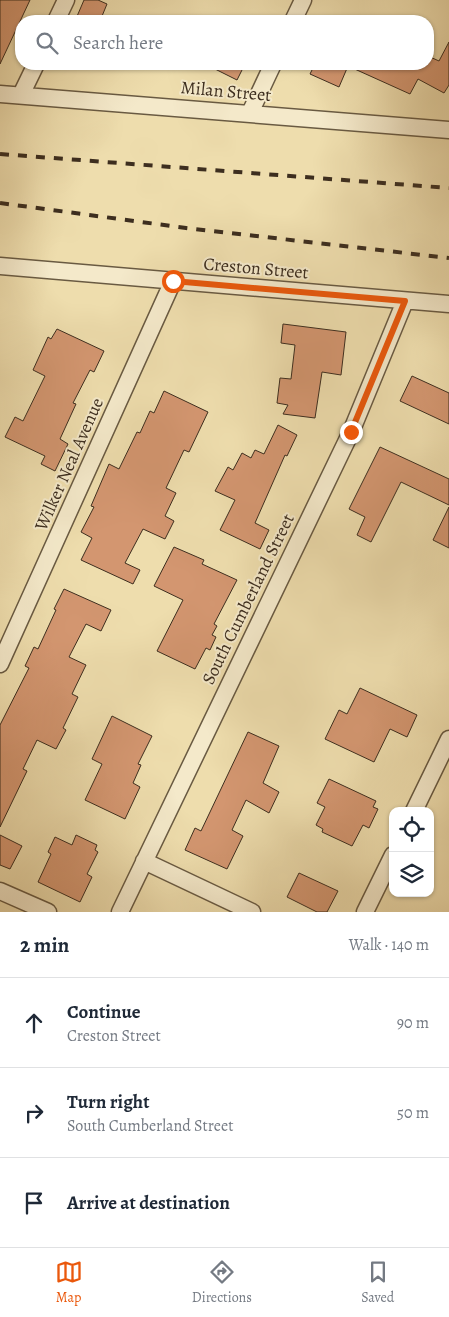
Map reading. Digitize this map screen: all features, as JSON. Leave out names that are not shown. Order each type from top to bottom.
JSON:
[{"type":"street","points":[[59,15],[66,0]]},
{"type":"street","points":[[296,15],[304,0]]},
{"type":"street","points":[[21,95],[33,70]]},
{"type":"street","points":[[250,113],[270,70]]},
{"type":"street","name":"Milan Street","points":[[0,94],[449,130]]},
{"type":"street","name":"Creston Street","points":[[0,266],[449,304]]},
{"type":"street","name":"Wilker Neal Avenue","points":[[0,664],[173,281]]},
{"type":"street","name":"South Cumberland Street","points":[[120,912],[351,432],[405,301]]},
{"type":"street","points":[[416,807],[449,739]]},
{"type":"street","points":[[144,861],[252,912]]},
{"type":"street","points":[[365,912],[389,863]]},
{"type":"street","points":[[0,891],[48,912]]},
{"type":"building","points":[[0,0],[30,0],[23,15],[15,15],[15,32],[0,64]]},
{"type":"building","points":[[84,0],[98,0],[107,4],[102,15],[78,15]]},
{"type":"building","points":[[449,42],[449,85],[444,93],[418,79],[410,94],[357,70],[434,70],[434,59],[439,61]]},
{"type":"building","points":[[217,70],[242,70],[237,80]]},
{"type":"building","points":[[312,70],[346,70],[339,87],[310,74]]},
{"type":"building","points":[[283,324],[346,332],[341,375],[322,372],[315,418],[283,414],[288,405],[277,403],[280,378],[291,379],[295,345],[281,343]]},
{"type":"building","points":[[57,329],[104,351],[94,372],[90,370],[73,403],[76,404],[60,439],[68,444],[55,471],[41,464],[45,456],[5,437],[15,417],[23,421],[45,376],[33,370],[48,337],[51,339]]},
{"type":"building","points":[[412,376],[449,393],[449,424],[400,401]]},
{"type":"building","points":[[164,391],[208,412],[189,452],[184,450],[166,488],[176,493],[165,516],[174,521],[165,539],[143,529],[125,563],[140,570],[133,584],[81,560],[92,538],[81,532],[94,507],[91,506],[109,464],[119,469],[137,432],[140,433],[150,411],[154,413]]},
{"type":"building","points":[[278,425],[297,435],[287,456],[285,455],[255,523],[269,530],[260,549],[220,530],[235,500],[215,491],[228,467],[233,470],[242,453],[251,458],[255,450],[264,454]]},
{"type":"building","points":[[380,447],[449,479],[449,505],[401,482],[371,542],[357,535],[365,517],[349,509]]},
{"type":"building","points":[[449,507],[449,548],[433,540]]},
{"type":"building","points":[[174,547],[204,560],[202,564],[237,580],[214,624],[217,626],[212,635],[216,637],[210,650],[206,648],[195,669],[157,651],[183,600],[154,586]]},
{"type":"building","points":[[64,589],[111,610],[101,631],[86,624],[69,657],[86,665],[72,694],[78,697],[63,728],[66,730],[56,749],[37,740],[23,769],[27,771],[0,827],[0,725],[29,668],[25,666],[34,647],[38,649]]},
{"type":"building","points":[[360,688],[417,715],[407,737],[390,729],[374,762],[325,739],[339,710],[347,714]]},
{"type":"building","points":[[112,716],[152,736],[138,764],[141,765],[133,783],[140,787],[125,819],[85,800],[102,764],[92,759]]},
{"type":"building","points":[[248,732],[279,746],[263,783],[279,792],[269,813],[246,800],[232,830],[243,836],[227,869],[185,850],[195,828],[201,831]]},
{"type":"building","points":[[329,779],[376,801],[373,807],[378,809],[369,828],[363,825],[352,846],[322,832],[323,829],[316,825],[325,807],[317,803]]},
{"type":"building","points":[[0,835],[22,846],[10,869],[0,865]]},
{"type":"building","points":[[76,835],[97,845],[95,850],[98,852],[87,874],[92,877],[80,902],[38,882],[51,854],[48,852],[55,837],[72,845]]},
{"type":"building","points":[[299,873],[338,891],[327,912],[317,912],[287,897]]},
{"type":"railway","points":[[0,154],[449,188]]},
{"type":"railway","points":[[0,203],[186,228],[449,258]]},
{"type":"route","points":[[173,281],[405,301],[351,432]]}]
